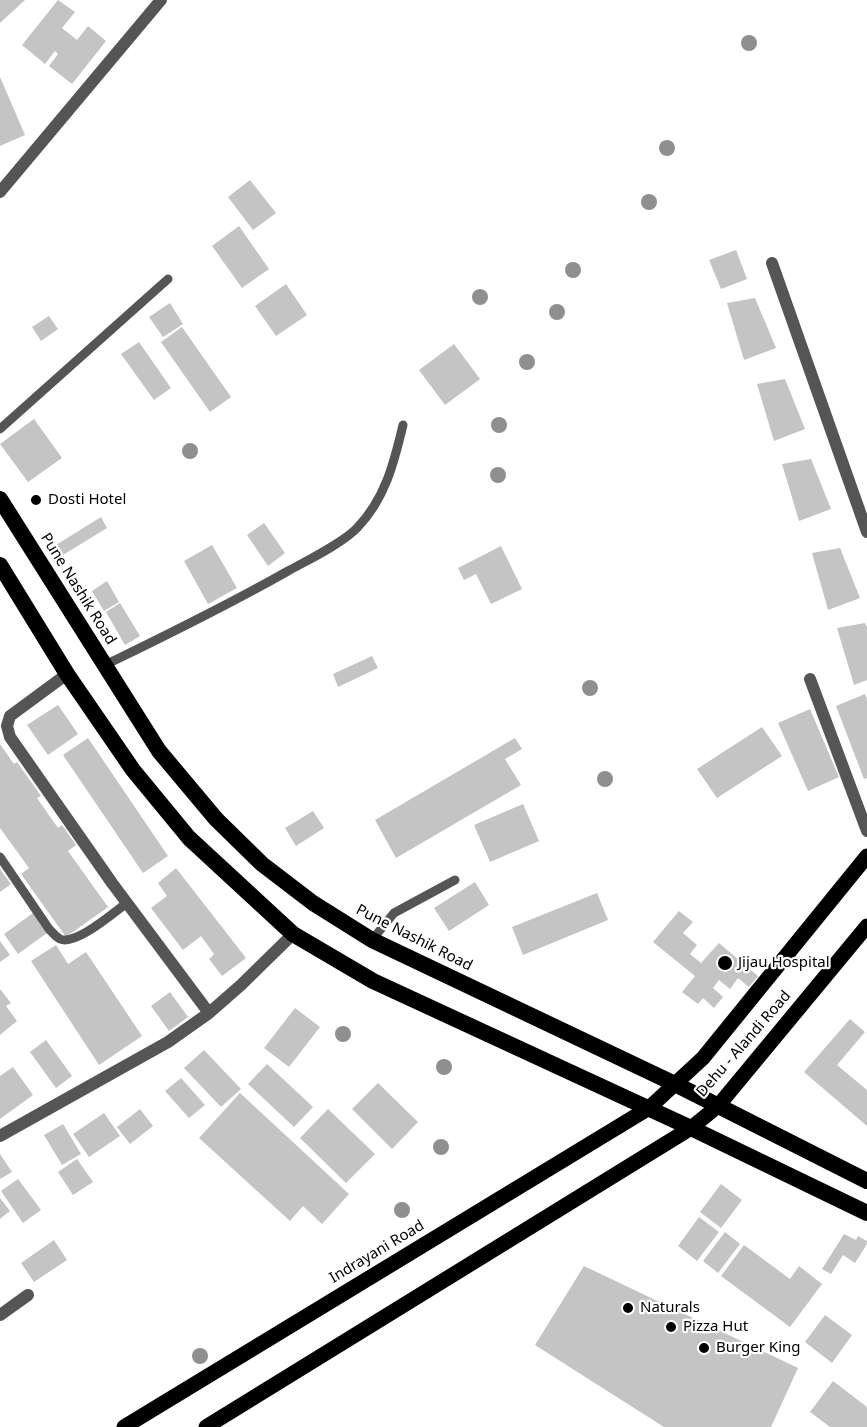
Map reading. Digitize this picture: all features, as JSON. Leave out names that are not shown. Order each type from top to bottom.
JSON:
[{"type":"highway","name":"Pune Nashik Road","points":[[0,499],[159,751],[216,819],[262,864],[313,903],[372,940],[675,1084],[866,1179]]},
{"type":"highway","points":[[0,565],[67,674],[133,770],[189,838],[293,934],[373,981],[649,1108],[867,1214]]},
{"type":"main road","name":"Dehu - Alandi Road","points":[[649,1108],[703,1058],[867,856]]},
{"type":"main road","name":"Dehu - Alandi Road","points":[[691,1128],[718,1106],[867,926]]},
{"type":"main road","name":"Indrayani Road","points":[[124,1427],[649,1108]]},
{"type":"main road","points":[[206,1427],[691,1128]]},
{"type":"street","points":[[0,192],[161,0]]},
{"type":"street","points":[[772,263],[867,532]]},
{"type":"street","points":[[67,674],[5,719],[10,737],[127,903],[209,1013]]},
{"type":"street","points":[[810,679],[867,831]]},
{"type":"street","points":[[0,1136],[168,1042],[209,1013],[241,986],[293,934]]},
{"type":"street","points":[[0,1315],[28,1295]]},
{"type":"lane","points":[[0,429],[168,279]]},
{"type":"lane","points":[[105,664],[215,612],[317,555],[356,530],[375,506],[391,474],[403,426]]},
{"type":"lane","points":[[0,856],[49,929],[59,939],[68,940],[80,936],[127,903]]},
{"type":"lane","points":[[372,940],[394,913],[455,880]]},
{"type":"building","points":[[0,0],[25,0],[0,23]]},
{"type":"building","points":[[58,0],[75,12],[62,28],[77,40],[88,26],[106,41],[72,84],[49,66],[58,54],[55,51],[45,64],[22,45]]},
{"type":"building","points":[[0,77],[25,135],[0,146]]},
{"type":"building","points":[[250,180],[276,213],[253,230],[228,197]]},
{"type":"building","points":[[239,226],[269,269],[242,288],[212,246]]},
{"type":"building","points":[[736,250],[747,279],[721,289],[709,260]]},
{"type":"building","points":[[286,284],[307,315],[276,336],[255,306]]},
{"type":"building","points":[[755,298],[776,348],[744,360],[727,303]]},
{"type":"building","points":[[170,303],[183,324],[163,337],[149,317]]},
{"type":"building","points":[[49,316],[58,329],[41,341],[32,327]]},
{"type":"building","points":[[182,327],[231,397],[210,412],[161,342]]},
{"type":"building","points":[[139,342],[171,388],[154,400],[121,354]]},
{"type":"building","points":[[454,344],[480,379],[445,405],[419,370]]},
{"type":"building","points":[[785,379],[805,429],[774,441],[757,384]]},
{"type":"building","points":[[34,419],[62,458],[28,482],[0,444]]},
{"type":"building","points":[[811,459],[831,509],[799,521],[782,464]]},
{"type":"building","points":[[101,517],[107,528],[63,555],[56,545]]},
{"type":"building","points":[[264,523],[285,553],[268,566],[247,535]]},
{"type":"building","points":[[212,545],[237,588],[208,604],[184,561]]},
{"type":"building","points":[[501,546],[522,589],[491,604],[476,574],[464,580],[458,568]]},
{"type":"building","points":[[840,548],[860,598],[828,610],[812,553]]},
{"type":"building","points":[[107,581],[119,602],[104,611],[92,591]]},
{"type":"building","points":[[120,603],[140,636],[125,645],[106,612]]},
{"type":"building","points":[[865,623],[867,627],[867,680],[854,685],[837,628]]},
{"type":"building","points":[[372,656],[378,668],[338,687],[333,674]]},
{"type":"building","points":[[865,694],[867,699],[867,778],[864,779],[836,706]]},
{"type":"building","points":[[58,705],[78,734],[48,755],[27,725]]},
{"type":"building","points":[[810,709],[839,777],[808,791],[778,723]]},
{"type":"building","points":[[762,727],[782,756],[717,798],[697,769]]},
{"type":"building","points":[[88,738],[168,856],[143,873],[63,755]]},
{"type":"building","points":[[515,738],[522,749],[505,759],[521,785],[396,858],[375,820]]},
{"type":"building","points":[[0,744],[14,764],[17,762],[41,796],[37,798],[58,828],[62,825],[76,845],[68,851],[108,907],[66,937],[21,874],[29,868],[0,828]]},
{"type":"building","points":[[523,804],[539,841],[490,862],[474,825]]},
{"type":"building","points":[[313,811],[324,828],[296,846],[285,828]]},
{"type":"building","points":[[176,868],[246,958],[222,976],[209,959],[214,954],[201,936],[183,950],[151,908],[167,896],[158,883]]},
{"type":"building","points":[[0,869],[11,884],[0,892]]},
{"type":"building","points":[[475,882],[489,905],[449,931],[434,908]]},
{"type":"building","points":[[597,893],[608,920],[523,955],[512,927]]},
{"type":"building","points":[[679,911],[693,922],[683,933],[697,945],[690,954],[701,963],[719,943],[758,976],[749,987],[738,978],[730,989],[719,980],[713,988],[723,997],[714,1008],[703,998],[698,1004],[682,992],[695,976],[653,942]]},
{"type":"building","points":[[33,913],[47,933],[18,954],[4,934]]},
{"type":"building","points":[[0,941],[10,955],[0,962]]},
{"type":"building","points":[[56,945],[68,964],[86,952],[142,1036],[99,1065],[31,961]]},
{"type":"building","points":[[0,989],[11,1003],[6,1006],[17,1021],[0,1035]]},
{"type":"building","points":[[170,992],[188,1017],[169,1031],[151,1006]]},
{"type":"building","points":[[295,1008],[320,1027],[289,1067],[264,1048]]},
{"type":"building","points":[[850,1019],[865,1032],[837,1065],[867,1090],[867,1126],[804,1072]]},
{"type":"building","points":[[46,1040],[72,1076],[56,1088],[30,1052]]},
{"type":"building","points":[[204,1050],[241,1089],[221,1107],[184,1068]]},
{"type":"building","points":[[267,1064],[313,1107],[294,1127],[248,1084]]},
{"type":"building","points":[[13,1067],[33,1095],[0,1119],[0,1076]]},
{"type":"building","points":[[181,1078],[205,1105],[189,1118],[165,1091]]},
{"type":"building","points":[[378,1083],[418,1122],[392,1149],[352,1109]]},
{"type":"building","points":[[240,1093],[349,1194],[322,1224],[303,1206],[290,1221],[199,1138]]},
{"type":"building","points":[[140,1109],[153,1126],[130,1144],[117,1127]]},
{"type":"building","points":[[328,1109],[375,1154],[346,1183],[300,1138]]},
{"type":"building","points":[[104,1113],[120,1136],[89,1157],[73,1134]]},
{"type":"building","points":[[63,1124],[81,1154],[62,1165],[44,1135]]},
{"type":"building","points":[[0,1154],[12,1172],[0,1179]]},
{"type":"building","points":[[77,1159],[93,1182],[73,1195],[58,1172]]},
{"type":"building","points":[[18,1179],[41,1210],[23,1223],[1,1191]]},
{"type":"building","points":[[721,1184],[742,1200],[721,1228],[700,1212]]},
{"type":"building","points":[[0,1198],[10,1211],[0,1219]]},
{"type":"building","points":[[699,1217],[719,1232],[697,1261],[678,1246]]},
{"type":"building","points":[[725,1232],[740,1244],[718,1273],[703,1261]]},
{"type":"building","points":[[844,1234],[856,1240],[858,1236],[867,1241],[867,1244],[855,1263],[843,1255],[831,1274],[822,1269]]},
{"type":"building","points":[[54,1240],[67,1260],[34,1282],[21,1263]]},
{"type":"building","points":[[744,1245],[790,1279],[799,1266],[822,1284],[790,1327],[721,1276]]},
{"type":"building","points":[[584,1266],[798,1368],[771,1427],[664,1427],[535,1345]]},
{"type":"building","points":[[825,1315],[852,1335],[832,1363],[805,1342]]},
{"type":"building","points":[[833,1381],[867,1407],[867,1427],[830,1427],[810,1412]]},
{"type":"place","name":"Dosti Hotel","points":[[36,500]]},
{"type":"place","name":"Jijau Hospital","points":[[725,963]]},
{"type":"place","name":"Naturals","points":[[628,1308]]},
{"type":"place","name":"Pizza Hut","points":[[671,1327]]},
{"type":"place","name":"Burger King","points":[[704,1348]]}]
